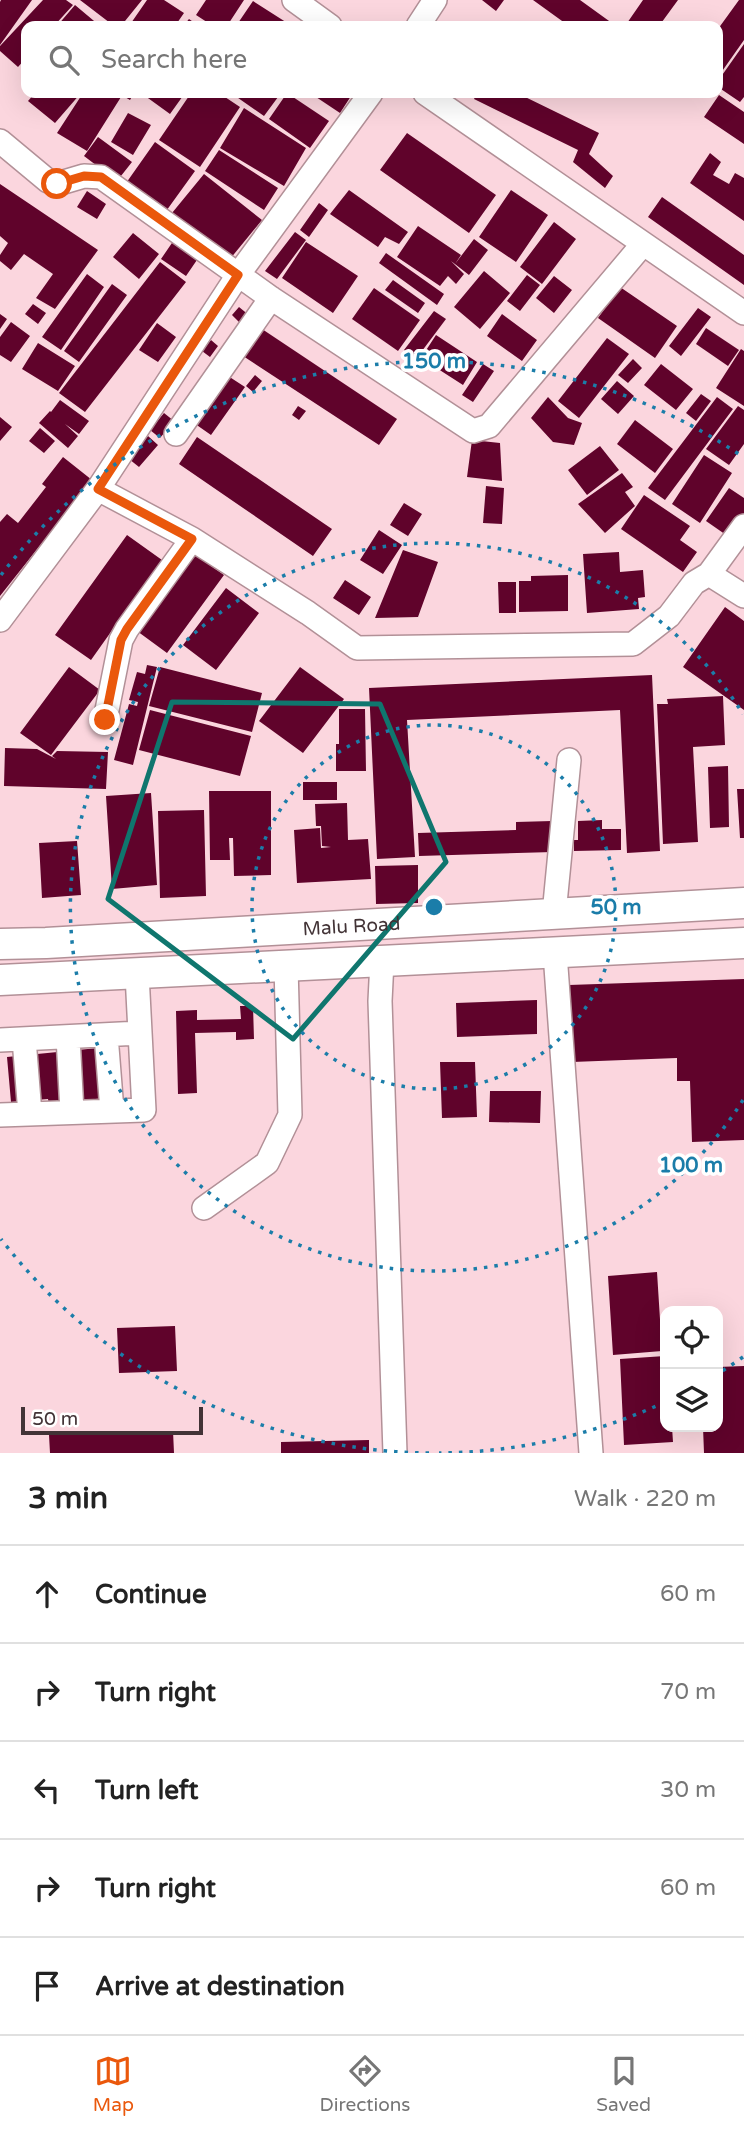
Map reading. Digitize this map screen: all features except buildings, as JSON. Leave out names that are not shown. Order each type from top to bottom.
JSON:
[{"type":"main road","name":"Malu Road","points":[[0,944],[744,903]]},
{"type":"main road","name":"Malu Road","points":[[0,980],[744,943]]},
{"type":"street","points":[[294,0],[323,21]]},
{"type":"street","points":[[421,21],[435,0]]},
{"type":"street","points":[[0,620],[98,489],[238,275],[368,98]]},
{"type":"street","points":[[432,98],[744,313]]},
{"type":"street","points":[[0,141],[48,181],[57,184],[84,176],[101,177],[271,299],[473,431],[489,426],[643,244]]},
{"type":"street","points":[[176,435],[271,299]]},
{"type":"street","points":[[98,489],[192,539],[308,613],[357,648],[633,645],[669,616],[694,583],[709,575],[744,526]]},
{"type":"street","points":[[105,720],[121,640],[192,539]]},
{"type":"street","points":[[709,575],[744,596]]},
{"type":"street","points":[[554,914],[569,760]]},
{"type":"street","points":[[555,953],[591,1453]]},
{"type":"street","points":[[383,961],[380,1001],[395,1453]]},
{"type":"street","points":[[204,1208],[267,1163],[290,1115],[286,966]]},
{"type":"street","points":[[0,1115],[144,1110],[137,974]]},
{"type":"street","points":[[0,1040],[140,1033]]},
{"type":"street","points":[[106,1035],[112,1111]]},
{"type":"street","points":[[68,1037],[72,1112]]},
{"type":"street","points":[[24,1039],[30,1114]]},
{"type":"highlighted area","points":[[172,702],[380,704],[446,862],[293,1039],[108,899]]},
{"type":"route","points":[[57,184],[84,176],[101,177],[238,275],[98,489],[192,539],[121,640],[105,720]]}]
